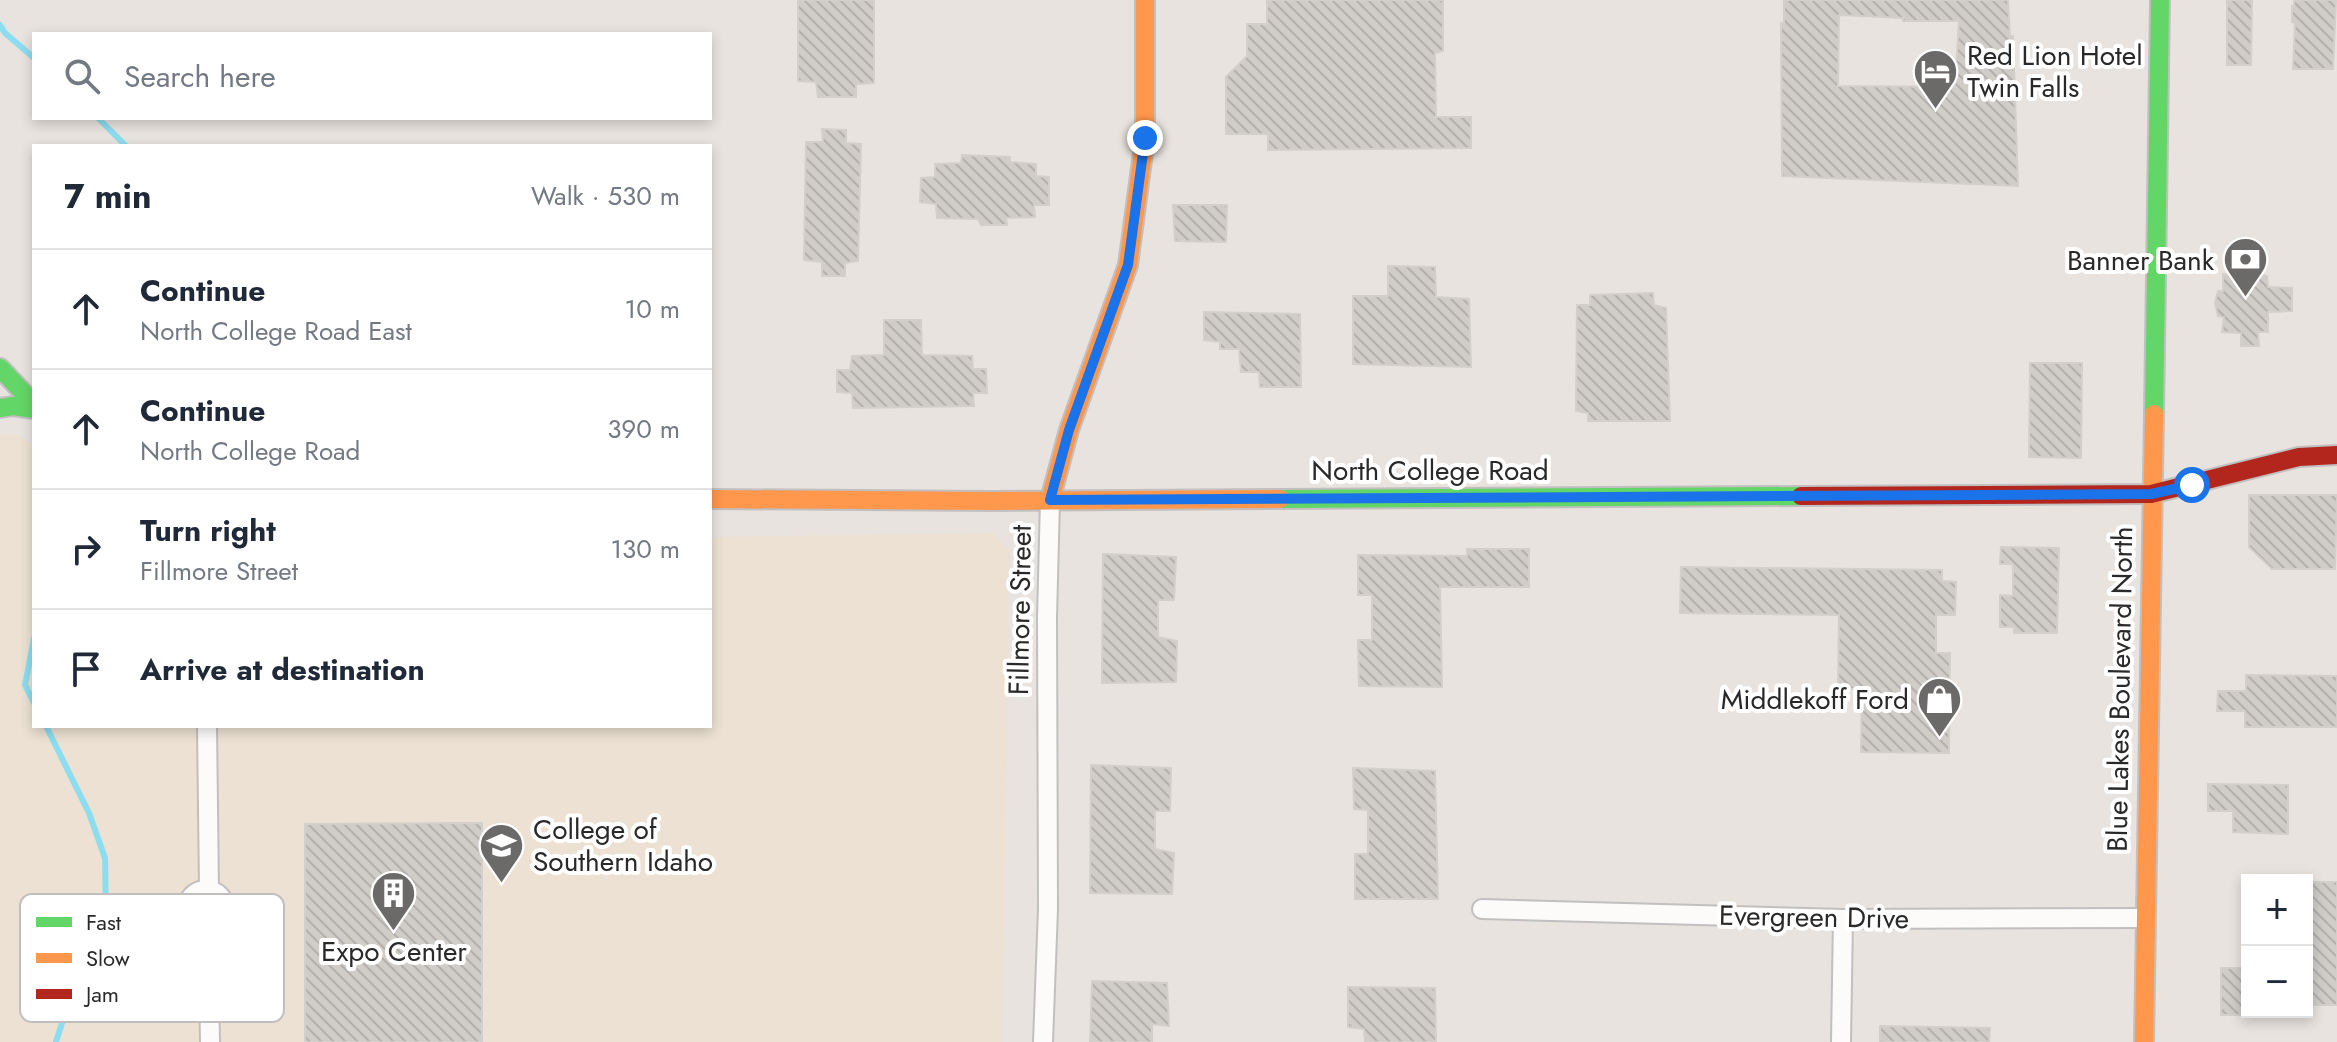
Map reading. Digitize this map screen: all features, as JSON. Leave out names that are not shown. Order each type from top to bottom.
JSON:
[{"type":"main road","name":"Fillmore Street","points":[[1050,500],[1069,430],[1128,265],[1145,138],[1145,0]]},
{"type":"main road","name":"Blue Lakes Boulevard North","points":[[2144,1042],[2160,0]]},
{"type":"main road","points":[[0,368],[32,404]]},
{"type":"main road","points":[[0,408],[32,406]]},
{"type":"main road","name":"North College Road","points":[[712,499],[2151,494],[2299,457],[2337,455]]},
{"type":"street","name":"Fillmore Street","points":[[1043,1042],[1048,909],[1047,618],[1050,500]]},
{"type":"street","points":[[207,728],[209,890]]},
{"type":"street","points":[[195,894],[203,890],[216,894]]},
{"type":"street","name":"Evergreen Drive","points":[[1482,909],[1843,919],[2145,918]]},
{"type":"street","points":[[1841,1042],[1843,919]]},
{"type":"street","points":[[210,1022],[210,1042]]},
{"type":"shaded area","name":"College of Southern Idaho","points":[[0,434],[16,434],[32,444],[32,728],[712,728],[712,537],[992,533],[1009,550],[1002,1042],[0,1042]]},
{"type":"building","points":[[798,0],[874,0],[874,83],[856,84],[856,97],[818,97],[816,82],[798,81]]},
{"type":"building","points":[[1267,0],[1443,0],[1443,51],[1435,53],[1436,117],[1471,117],[1471,148],[1268,150],[1268,134],[1226,134],[1226,77],[1247,56],[1247,24],[1267,24]]},
{"type":"building","points":[[1784,0],[2008,0],[2010,36],[2013,36],[2018,186],[1782,176],[1781,23],[1784,23]],"holes":[[[1839,15],[1903,18],[1903,21],[1959,21],[1955,87],[1838,86]]]},
{"type":"building","points":[[2227,0],[2252,0],[2251,65],[2227,65]]},
{"type":"building","points":[[2294,0],[2336,0],[2333,69],[2293,69]]},
{"type":"building","points":[[822,129],[846,130],[846,143],[861,144],[858,261],[845,263],[845,276],[822,276],[822,262],[804,260],[806,142],[823,142]]},
{"type":"building","points":[[962,155],[1010,157],[1010,162],[1036,164],[1036,176],[1049,177],[1049,205],[1034,205],[1035,217],[1006,218],[1007,225],[981,225],[978,219],[937,218],[936,204],[920,202],[921,178],[935,177],[935,164],[961,163]]},
{"type":"building","points":[[1173,205],[1227,205],[1226,242],[1175,241]]},
{"type":"building","points":[[2231,256],[2258,257],[2259,274],[2267,276],[2268,287],[2292,288],[2292,311],[2268,312],[2268,332],[2258,332],[2259,346],[2241,346],[2241,333],[2222,332],[2224,317],[2218,316],[2215,303],[2218,291],[2223,291],[2223,274],[2228,275]]},
{"type":"building","points":[[1388,266],[1435,267],[1436,297],[1469,299],[1471,367],[1353,364],[1353,296],[1388,296]]},
{"type":"building","points":[[1653,293],[1654,305],[1666,308],[1670,421],[1588,421],[1588,413],[1576,411],[1577,305],[1590,305],[1590,295]]},
{"type":"building","points":[[1204,312],[1300,314],[1301,387],[1260,387],[1259,372],[1241,372],[1239,349],[1220,349],[1220,342],[1204,340]]},
{"type":"building","points":[[884,320],[921,320],[922,355],[972,356],[973,369],[986,369],[987,393],[973,393],[974,406],[853,408],[852,393],[837,392],[837,370],[850,370],[852,356],[884,355]]},
{"type":"building","points":[[2030,363],[2082,363],[2081,458],[2029,457]]},
{"type":"building","points":[[2249,495],[2337,495],[2335,569],[2272,569],[2249,547]]},
{"type":"building","points":[[2001,547],[2059,548],[2057,633],[2014,633],[2014,627],[2000,627],[2000,595],[2013,596],[2013,564],[2000,564]]},
{"type":"building","points":[[1467,549],[1529,549],[1529,587],[1440,587],[1442,687],[1359,686],[1358,640],[1372,640],[1372,595],[1358,595],[1358,555],[1467,556]]},
{"type":"building","points":[[1103,554],[1176,557],[1174,600],[1158,600],[1158,637],[1177,641],[1176,682],[1102,683]]},
{"type":"building","points":[[1681,567],[1942,570],[1942,581],[1956,582],[1955,615],[1936,615],[1936,653],[1950,653],[1949,753],[1861,752],[1862,689],[1838,689],[1839,615],[1680,613]]},
{"type":"building","points":[[2246,675],[2337,676],[2337,727],[2245,727],[2245,711],[2217,711],[2218,691],[2246,691]]},
{"type":"building","points":[[1091,765],[1171,768],[1170,811],[1155,811],[1155,849],[1174,853],[1172,894],[1090,893]]},
{"type":"building","points":[[1353,768],[1435,771],[1438,899],[1355,899],[1355,854],[1368,854],[1368,810],[1354,809]]},
{"type":"building","points":[[2208,784],[2288,785],[2288,834],[2233,832],[2233,811],[2208,811]]},
{"type":"building","name":"Expo Center","points":[[482,823],[482,1042],[305,1042],[305,824]]},
{"type":"building","points":[[2313,882],[2337,882],[2337,1005],[2315,1005]]},
{"type":"building","points":[[2221,968],[2241,968],[2241,1015],[2221,1015]]},
{"type":"building","points":[[1092,981],[1167,983],[1169,1026],[1152,1024],[1152,1042],[1090,1042]]},
{"type":"building","points":[[1348,987],[1435,988],[1436,1042],[1365,1042],[1364,1029],[1348,1027]]},
{"type":"building","points":[[1880,1026],[1990,1028],[1989,1042],[1880,1042]]},
{"type":"waterway","points":[[0,25],[32,56]]},
{"type":"waterway","points":[[100,120],[124,144]]},
{"type":"waterway","points":[[32,648],[25,685],[32,699]]},
{"type":"waterway","points":[[47,728],[89,813],[105,858],[106,894]]},
{"type":"waterway","points":[[56,1042],[62,1022]]},
{"type":"traffic: fast","points":[[2154,414],[2160,0]]},
{"type":"traffic: fast","points":[[0,368],[32,402]]},
{"type":"traffic: fast","points":[[0,408],[32,409]]},
{"type":"traffic: fast","points":[[1280,499],[1801,496]]},
{"type":"traffic: slow","points":[[1050,500],[1069,430],[1128,265],[1145,138],[1145,0]]},
{"type":"traffic: slow","points":[[2144,1042],[2154,414]]},
{"type":"traffic: slow","points":[[712,499],[1280,499]]},
{"type":"traffic: jam","points":[[1801,496],[2151,494],[2299,457],[2337,455]]},
{"type":"place","name":"Red Lion Hotel Twin Falls","points":[[1936,110]]},
{"type":"place","name":"Banner Bank","points":[[2245,299]]},
{"type":"place","name":"Middlekoff Ford","points":[[1940,738]]},
{"type":"place","name":"College of Southern Idaho","points":[[502,884]]},
{"type":"place","name":"Expo Center","points":[[394,933]]},
{"type":"route","points":[[1145,138],[1128,265],[1069,430],[1050,500],[2151,494],[2192,485]]}]
